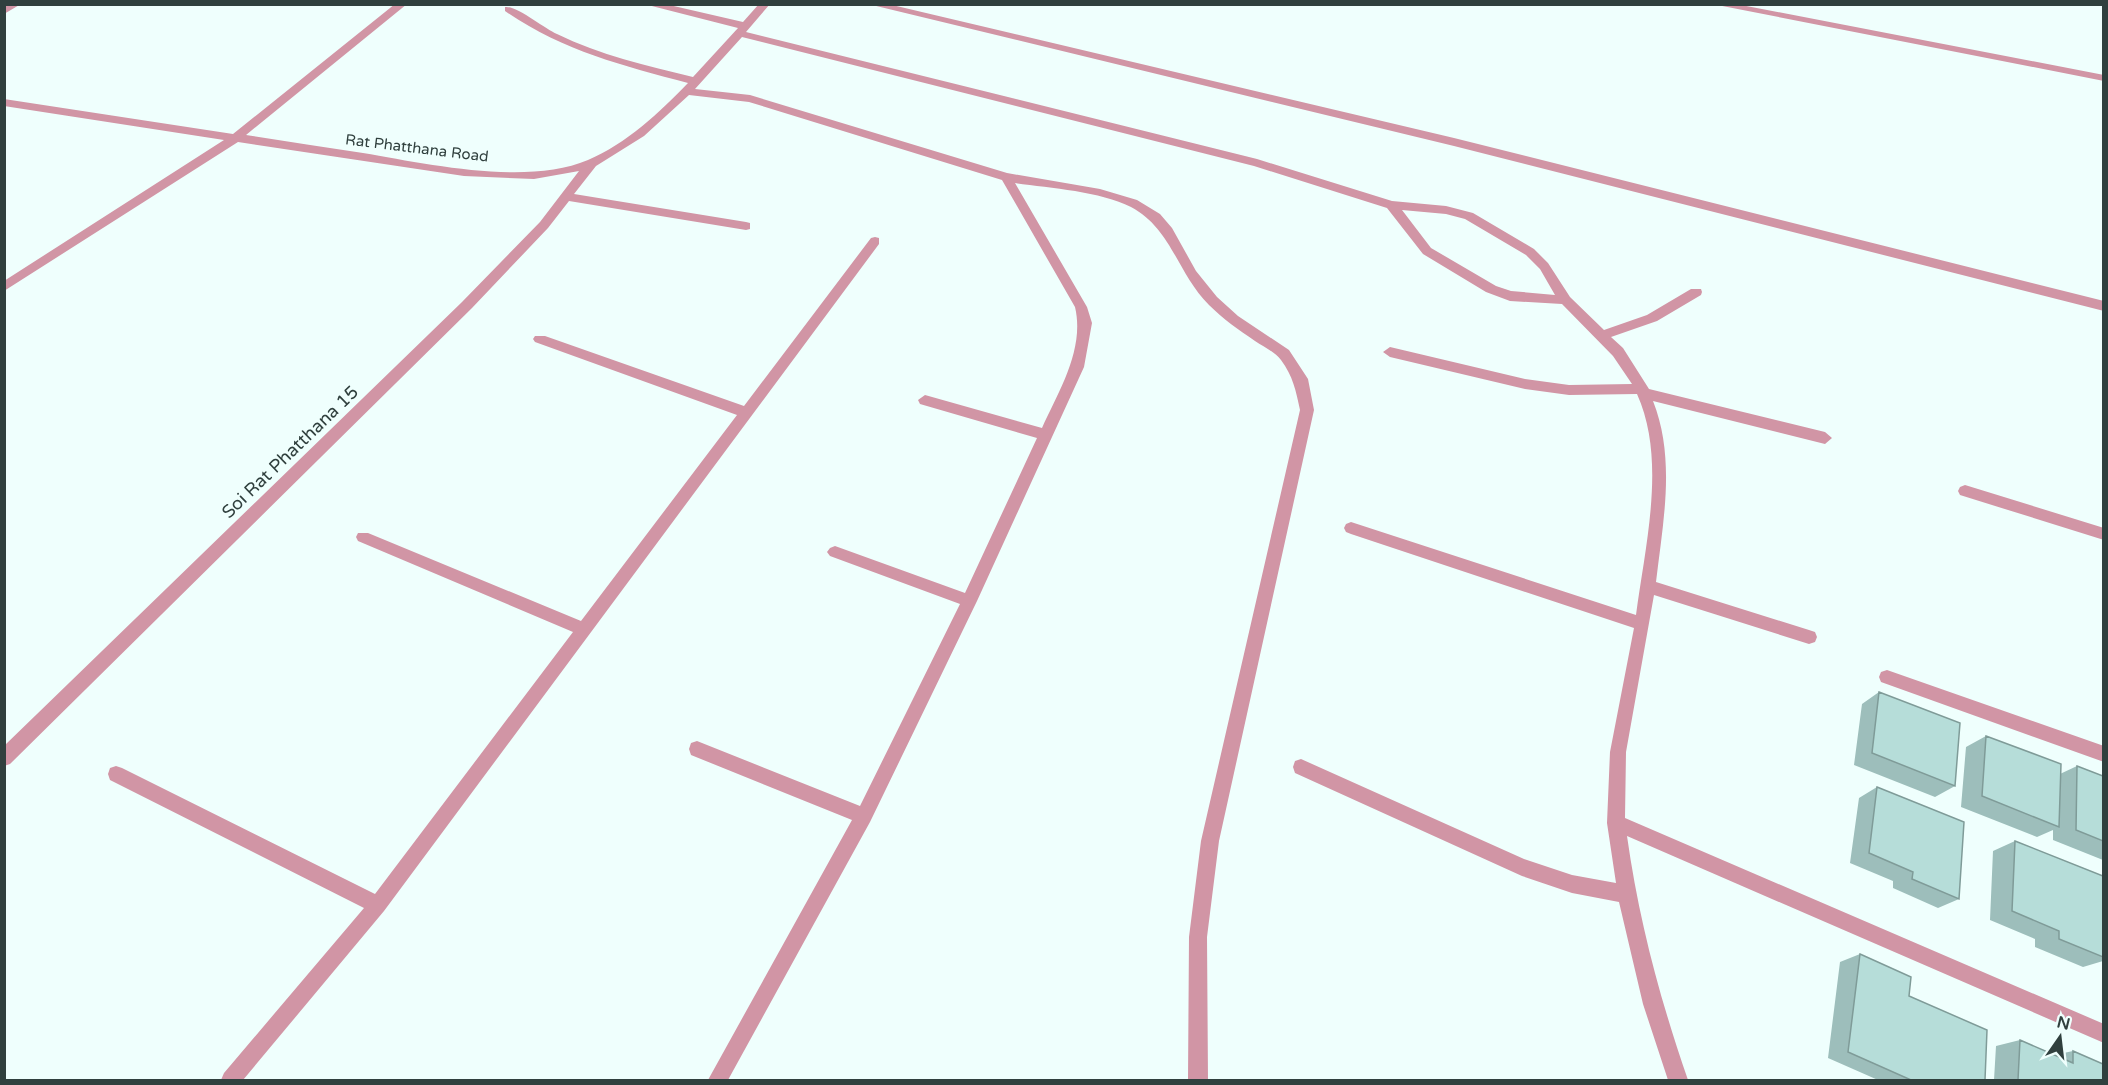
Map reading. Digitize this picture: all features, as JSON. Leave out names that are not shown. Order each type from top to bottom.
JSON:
[{"type":"street","points":[[4,11],[16,4]]},
{"type":"street","points":[[4,287],[235,138],[402,4]]},
{"type":"street","points":[[649,4],[1266,165],[1391,205],[1446,210],[1469,216],[1530,252],[1544,266],[1565,300],[1603,334],[1618,352],[1642,391],[1654,420],[1660,462],[1656,522],[1643,624],[1618,752],[1616,823],[1626,894],[1652,1004],[1678,1080]]},
{"type":"street","name":"Rat Phatthana Road","points":[[4,102],[460,170],[549,174],[591,164],[615,152],[640,133],[690,86],[765,4]]},
{"type":"street","points":[[873,4],[1454,142],[2103,306]]},
{"type":"street","points":[[1717,4],[2103,78]]},
{"type":"street","points":[[509,9],[526,22],[553,37],[597,55],[690,86],[750,99],[1006,177],[1100,194],[1133,203],[1156,217],[1168,231],[1191,274],[1212,300],[1233,319],[1284,354],[1301,379],[1307,410],[1210,841],[1198,937],[1198,1080]]},
{"type":"street","name":"Soi Rat Phatthana 15","points":[[4,758],[459,314],[567,197],[591,164]]},
{"type":"street","points":[[718,1080],[864,816],[969,601],[1077,367],[1083,346],[1085,322],[1081,307],[1006,177]]},
{"type":"street","points":[[567,197],[746,226]]},
{"type":"street","points":[[1391,205],[1427,251],[1491,289],[1510,296],[1565,300]]},
{"type":"street","points":[[231,1080],[378,905],[875,241]]},
{"type":"street","points":[[1603,334],[1652,318],[1696,292]]},
{"type":"street","points":[[540,339],[747,413]]},
{"type":"street","points":[[1390,352],[1536,386],[1569,390],[1642,391],[1826,438]]},
{"type":"street","points":[[925,400],[1046,435]]},
{"type":"street","points":[[1965,491],[2103,534]]},
{"type":"street","points":[[1351,528],[1643,624]]},
{"type":"street","points":[[363,537],[586,630]]},
{"type":"street","points":[[835,552],[969,601]]},
{"type":"street","points":[[1648,586],[1809,637]]},
{"type":"street","points":[[1887,677],[2103,754]]},
{"type":"street","points":[[697,749],[864,816]]},
{"type":"street","points":[[1301,767],[1522,867],[1572,884],[1626,894]]},
{"type":"street","points":[[116,774],[378,905]]},
{"type":"street","points":[[1616,823],[2103,1034]]},
{"type":"building","points":[[1879,692],[1960,723],[1955,786],[1872,753]]},
{"type":"building","points":[[1986,736],[2061,764],[2059,827],[1982,796]]},
{"type":"building","points":[[2077,766],[2103,776],[2103,841],[2076,830]]},
{"type":"building","points":[[1877,787],[1964,822],[1959,899],[1912,879],[1913,872],[1869,853]]},
{"type":"building","points":[[2015,841],[2103,876],[2103,957],[2059,939],[2059,931],[2012,911]]},
{"type":"building","points":[[1860,954],[1911,977],[1909,996],[1987,1030],[1985,1080],[1911,1080],[1848,1052]]},
{"type":"building","points":[[2020,1040],[2073,1063],[2073,1051],[2103,1064],[2103,1080],[2018,1080]]}]
